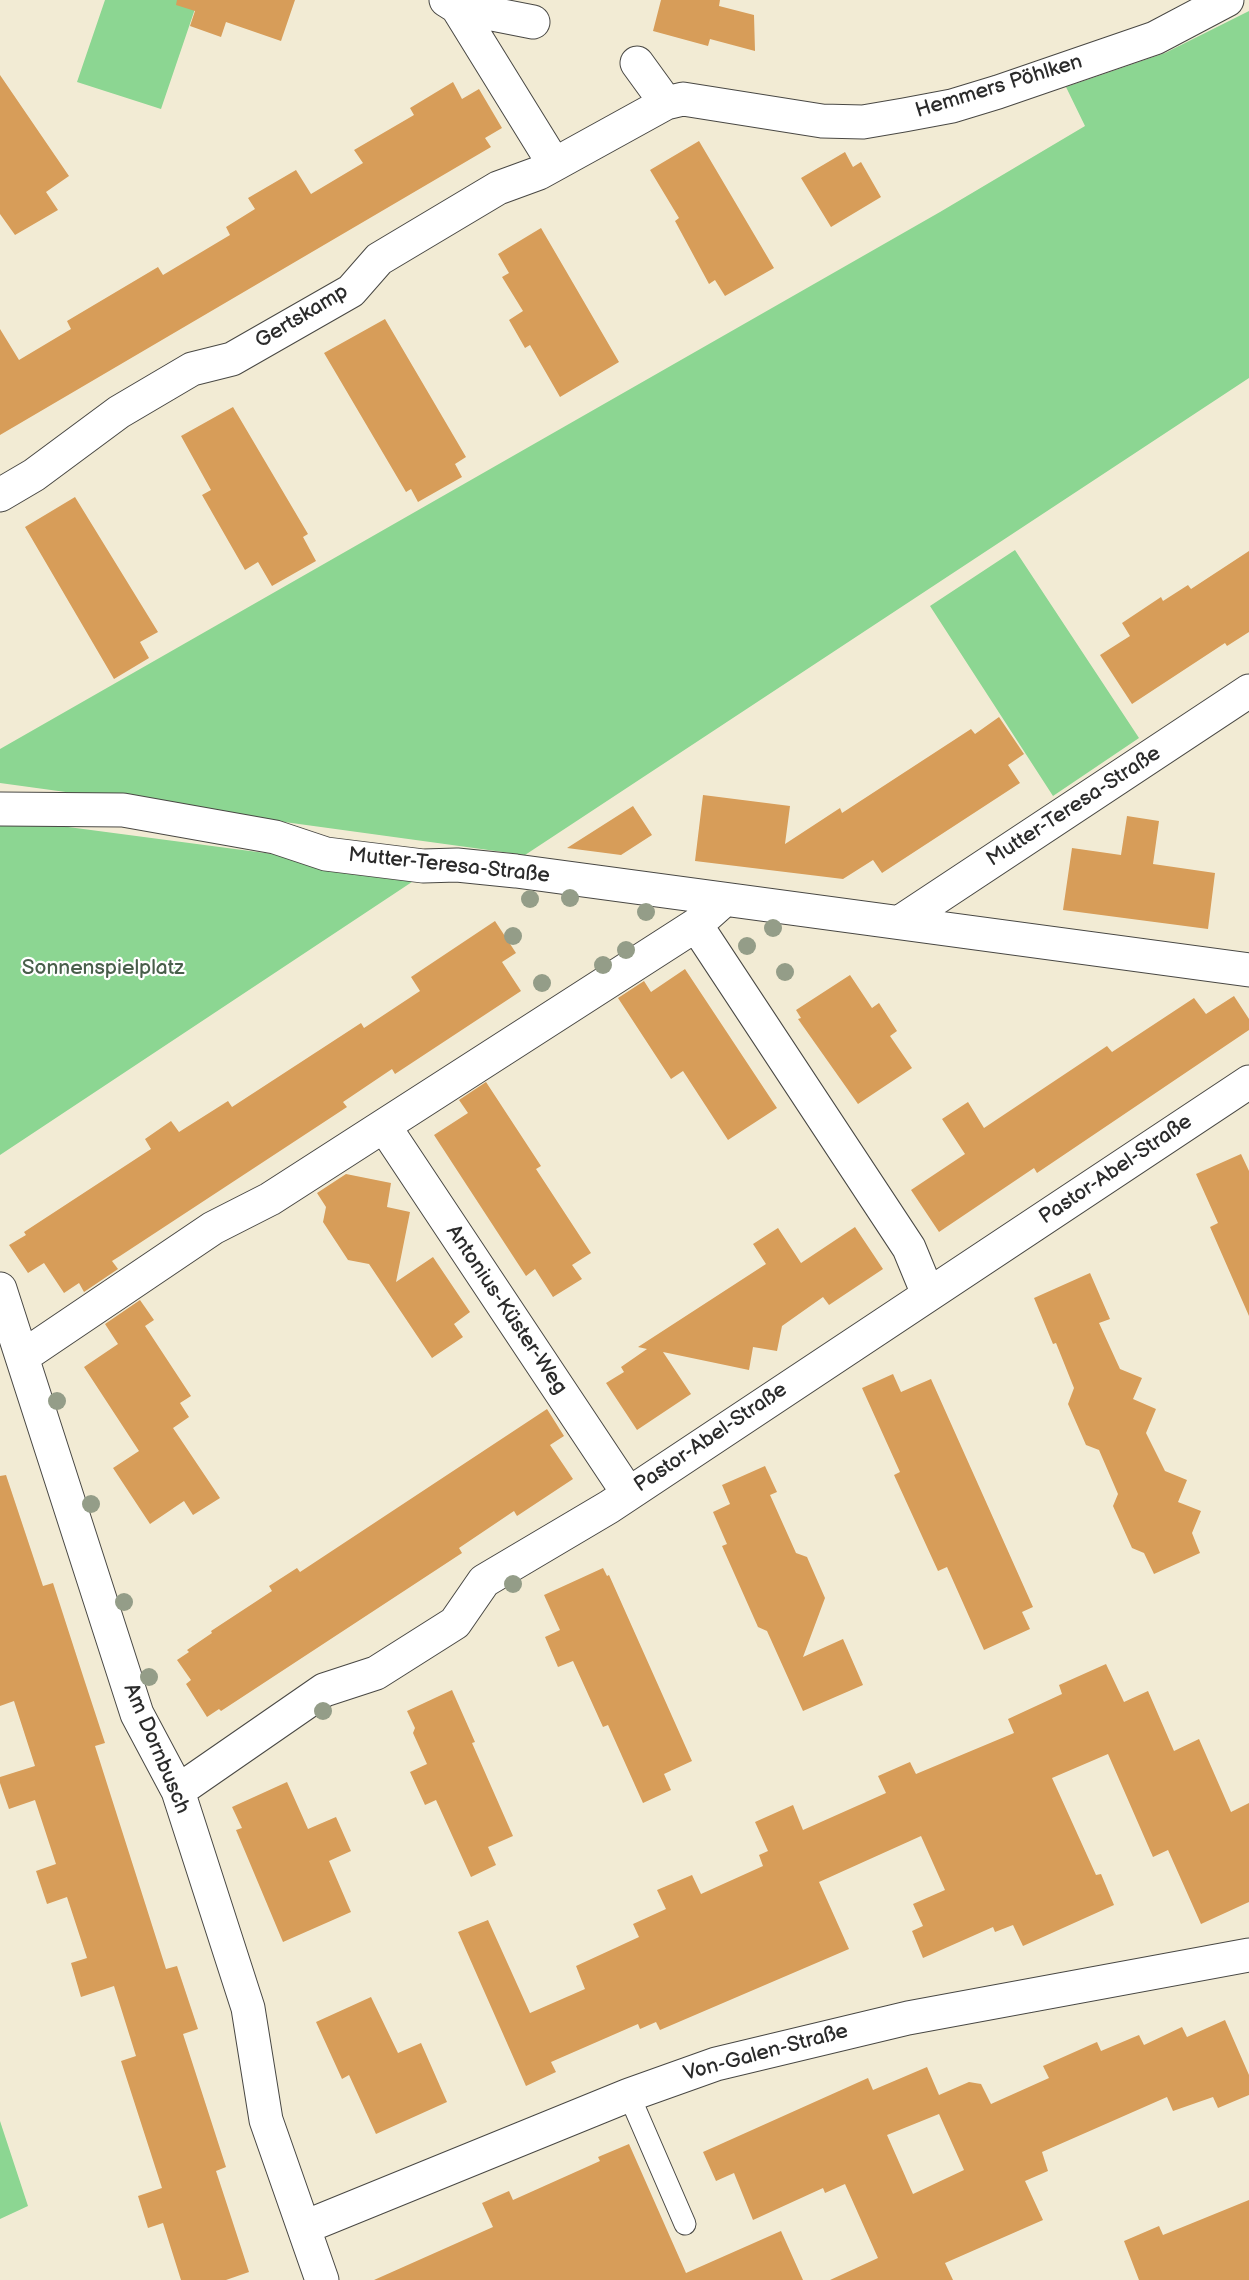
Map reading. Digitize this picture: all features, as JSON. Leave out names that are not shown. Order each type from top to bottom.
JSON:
[{"type":"street","name":"Hemmers Pöhlken","points":[[666,103],[683,99],[822,121],[863,122],[904,115],[952,106],[998,92],[1155,38],[1227,0]]},
{"type":"street","points":[[451,4],[533,22]]},
{"type":"street","points":[[451,4],[554,164]]},
{"type":"street","points":[[636,63],[666,103]]},
{"type":"street","name":"Gertskamp","points":[[0,495],[34,475],[119,412],[183,374],[192,369],[232,359],[351,291],[379,259],[498,188],[539,173],[666,103]]},
{"type":"street","name":"Mutter-Teresa-Straße","points":[[900,922],[1249,691]]},
{"type":"street","name":"Mutter-Teresa-Straße","points":[[0,809],[123,810],[275,837],[326,854],[423,866],[457,865],[516,871],[1249,970]]},
{"type":"street","points":[[22,1357],[213,1228],[270,1199],[696,925],[724,900]]},
{"type":"street","points":[[696,925],[909,1248],[928,1294]]},
{"type":"street","name":"Pastor-Abel-Straße","points":[[178,1791],[324,1690],[376,1672],[455,1623],[484,1581],[628,1493],[1249,1082]]},
{"type":"street","name":"Antonius-Küster-Weg","points":[[384,1126],[628,1493]]},
{"type":"street","name":"Am Dornbusch","points":[[0,1289],[137,1714],[178,1791],[248,2008],[266,2120],[322,2280]]},
{"type":"street","name":"Von-Galen-Straße","points":[[305,2227],[629,2095],[716,2064],[871,2025],[1249,1954]]},
{"type":"lane","points":[[629,2095],[685,2224]]},
{"type":"green space","points":[[105,0],[198,0],[161,109],[77,82]]},
{"type":"green space","points":[[1249,11],[1249,378],[525,855],[0,783],[0,749],[940,212],[1085,126],[1066,87],[1165,53]]},
{"type":"green space","points":[[1015,550],[1139,738],[1053,796],[930,606]]},
{"type":"green space","name":"Sonnenspielplatz","points":[[0,818],[424,874],[0,1155]]},
{"type":"green space","points":[[0,2121],[28,2206],[0,2219]]},
{"type":"building","points":[[177,0],[295,0],[281,41],[226,22],[221,37],[190,26],[195,11],[176,5]]},
{"type":"building","points":[[661,0],[720,0],[719,6],[754,15],[755,51],[710,39],[708,46],[653,31]]},
{"type":"building","points":[[0,75],[69,176],[46,192],[58,210],[15,235],[0,214]]},
{"type":"building","points":[[453,82],[462,99],[479,89],[502,128],[485,138],[491,147],[0,435],[0,329],[19,360],[71,329],[67,321],[158,267],[163,275],[230,235],[226,227],[255,209],[248,198],[296,170],[311,194],[363,163],[354,150],[414,115],[410,108]]},
{"type":"building","points":[[699,141],[774,268],[725,296],[715,280],[709,284],[675,221],[679,218],[650,170]]},
{"type":"building","points":[[845,152],[853,167],[861,162],[881,197],[831,227],[801,178]]},
{"type":"building","points":[[541,228],[619,362],[560,397],[530,345],[525,348],[509,320],[523,311],[502,277],[509,273],[498,254]]},
{"type":"building","points":[[385,319],[466,457],[455,464],[462,477],[418,502],[411,489],[406,492],[324,353]]},
{"type":"building","points":[[233,407],[308,534],[303,537],[316,561],[272,586],[258,562],[245,570],[202,495],[211,490],[181,436]]},
{"type":"building","points":[[75,497],[158,632],[140,642],[149,658],[114,679],[25,527]]},
{"type":"building","points":[[1249,551],[1249,632],[1227,646],[1225,643],[1132,704],[1100,655],[1130,636],[1122,623],[1161,597],[1163,601],[1188,585],[1191,589]]},
{"type":"building","points":[[999,717],[1024,754],[1008,765],[1020,783],[882,873],[873,860],[843,879],[695,861],[703,795],[790,806],[785,844],[840,808],[842,813],[971,729],[975,734]]},
{"type":"building","points":[[633,806],[652,835],[621,855],[567,848]]},
{"type":"building","points":[[1127,816],[1159,821],[1153,864],[1215,873],[1208,929],[1063,910],[1072,848],[1121,855]]},
{"type":"building","points":[[495,921],[516,953],[502,962],[521,991],[395,1074],[392,1069],[343,1102],[347,1107],[112,1261],[118,1269],[84,1292],[79,1283],[64,1293],[44,1263],[28,1273],[9,1245],[26,1235],[24,1232],[151,1149],[145,1139],[171,1121],[179,1132],[228,1101],[232,1107],[361,1023],[364,1028],[420,991],[411,977]]},
{"type":"building","points":[[685,969],[777,1108],[728,1140],[683,1071],[671,1079],[618,998],[644,981],[651,992]]},
{"type":"building","points":[[850,975],[872,1008],[879,1003],[897,1031],[890,1036],[912,1068],[858,1104],[798,1019],[801,1018],[796,1010]]},
{"type":"building","points":[[1234,996],[1249,1019],[1249,1030],[1037,1173],[1034,1168],[939,1232],[911,1190],[965,1154],[942,1119],[968,1102],[984,1128],[1107,1046],[1112,1052],[1194,998],[1206,1014]]},
{"type":"building","points":[[486,1082],[541,1166],[536,1169],[591,1253],[572,1265],[582,1279],[553,1297],[535,1269],[526,1276],[434,1135],[468,1113],[459,1100]]},
{"type":"building","points":[[1241,1154],[1249,1171],[1249,1316],[1210,1227],[1218,1223],[1196,1174]]},
{"type":"building","points":[[346,1174],[391,1183],[387,1207],[410,1212],[396,1282],[433,1257],[470,1312],[454,1324],[463,1337],[432,1358],[369,1264],[348,1260],[323,1222],[326,1207],[317,1193]]},
{"type":"building","points":[[855,1227],[883,1269],[829,1305],[823,1297],[782,1326],[777,1351],[753,1347],[749,1370],[663,1352],[691,1394],[637,1430],[606,1383],[624,1372],[621,1367],[647,1349],[638,1347],[766,1264],[753,1244],[778,1228],[801,1263]]},
{"type":"building","points":[[1090,1273],[1110,1319],[1099,1323],[1120,1369],[1142,1378],[1133,1399],[1156,1409],[1146,1433],[1165,1471],[1187,1480],[1178,1502],[1201,1511],[1192,1533],[1200,1553],[1154,1574],[1144,1553],[1132,1548],[1113,1506],[1118,1494],[1099,1450],[1086,1445],[1068,1404],[1074,1388],[1056,1343],[1053,1344],[1034,1298]]},
{"type":"building","points":[[140,1300],[154,1320],[145,1326],[191,1396],[180,1403],[189,1417],[173,1428],[220,1498],[193,1515],[184,1501],[150,1524],[113,1468],[139,1451],[84,1367],[118,1344],[105,1324]]},
{"type":"building","points":[[893,1374],[901,1392],[931,1379],[1033,1607],[1022,1612],[1030,1629],[984,1650],[947,1567],[938,1571],[894,1475],[900,1472],[862,1388]]},
{"type":"building","points":[[547,1409],[564,1436],[550,1445],[573,1479],[517,1516],[514,1511],[459,1548],[462,1553],[221,1711],[219,1709],[207,1717],[186,1684],[191,1680],[177,1660],[189,1652],[187,1650],[212,1633],[211,1631],[272,1591],[269,1586],[297,1568],[300,1572]]},
{"type":"building","points":[[765,1466],[777,1492],[770,1495],[796,1553],[807,1557],[825,1598],[803,1657],[843,1639],[863,1685],[803,1711],[767,1631],[758,1627],[722,1546],[727,1544],[713,1512],[730,1504],[722,1485]]},
{"type":"building","points":[[6,1475],[43,1586],[53,1583],[105,1743],[95,1746],[166,1969],[177,1966],[198,2029],[183,2034],[226,2167],[216,2171],[249,2272],[226,2280],[181,2280],[163,2223],[148,2228],[138,2196],[162,2188],[121,2061],[136,2056],[114,1986],[81,1997],[71,1963],[87,1958],[67,1897],[47,1904],[36,1871],[56,1864],[35,1800],[9,1809],[0,1783],[0,1777],[35,1766],[14,1701],[0,1706],[0,1476]]},
{"type":"building","points":[[603,1568],[607,1576],[609,1575],[692,1761],[664,1774],[671,1790],[643,1803],[608,1725],[603,1727],[573,1661],[558,1667],[545,1637],[560,1630],[544,1595]]},
{"type":"building","points":[[1106,1664],[1124,1702],[1148,1691],[1174,1751],[1199,1739],[1231,1812],[1249,1803],[1249,1902],[1201,1924],[1168,1850],[1153,1857],[1108,1754],[1052,1778],[1096,1875],[1101,1874],[1114,1905],[1023,1946],[1013,1925],[995,1932],[993,1927],[923,1958],[912,1931],[923,1926],[913,1904],[945,1890],[921,1836],[819,1882],[849,1949],[660,2030],[656,2022],[640,2029],[638,2024],[551,2062],[556,2072],[526,2086],[458,1932],[488,1920],[530,2013],[585,1989],[576,1966],[639,1937],[633,1924],[666,1909],[657,1890],[692,1875],[701,1894],[763,1866],[759,1855],[768,1851],[755,1822],[793,1805],[803,1830],[886,1793],[878,1776],[910,1762],[916,1774],[1014,1733],[1008,1719],[1062,1694],[1059,1685]]},
{"type":"building","points":[[452,1690],[475,1742],[472,1743],[513,1836],[488,1847],[496,1865],[471,1877],[436,1800],[425,1805],[410,1772],[427,1764],[413,1733],[415,1728],[407,1711]]},
{"type":"building","points":[[287,1782],[308,1829],[336,1817],[351,1851],[329,1861],[351,1912],[283,1942],[236,1830],[242,1828],[232,1807]]},
{"type":"building","points":[[371,1997],[398,2053],[421,2043],[447,2102],[376,2134],[349,2075],[342,2079],[316,2022]]},
{"type":"building","points":[[1225,2020],[1249,2075],[1249,2095],[1218,2108],[1213,2097],[1173,2111],[1167,2097],[1042,2152],[1048,2171],[1025,2181],[1043,2220],[945,2263],[953,2280],[830,2280],[878,2258],[845,2184],[825,2193],[823,2188],[753,2220],[734,2173],[716,2181],[703,2152],[868,2078],[873,2090],[927,2067],[939,2095],[969,2082],[981,2084],[991,2104],[1049,2078],[1043,2066],[1097,2042],[1101,2051],[1139,2035],[1144,2045],[1182,2027],[1187,2037]],"holes":[[[939,2114],[964,2170],[913,2194],[887,2135]]]},
{"type":"building","points":[[629,2144],[686,2273],[781,2231],[803,2280],[374,2280],[493,2227],[482,2203],[509,2191],[513,2200],[600,2161],[598,2157]]},
{"type":"building","points":[[1249,2200],[1249,2280],[1139,2280],[1124,2241],[1159,2226],[1163,2235]]}]
